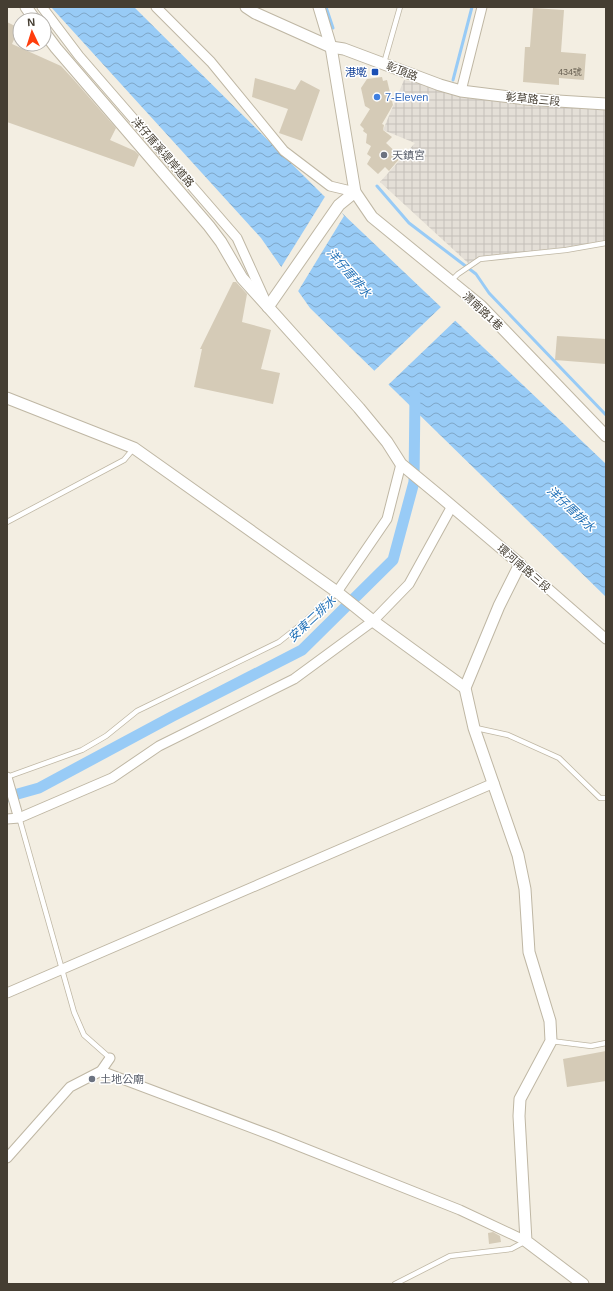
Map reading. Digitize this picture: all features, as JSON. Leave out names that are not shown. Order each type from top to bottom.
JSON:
[{"type":"street","name":"洋仔厝溪堤岸道路","points":[[42,7],[79,56],[237,238],[268,307]]},
{"type":"street","points":[[156,7],[211,62],[284,151],[330,186],[356,192]]},
{"type":"street","points":[[319,7],[331,47],[356,192]]},
{"type":"street","points":[[461,91],[482,7]]},
{"type":"street","points":[[252,9],[331,47]]},
{"type":"street","name":"環河南路三段","points":[[52,43],[209,226],[221,242],[242,278],[359,408],[387,442],[401,464],[442,497],[606,639]]},
{"type":"street","name":"彰頂路","points":[[331,47],[344,49],[440,85],[461,91]]},
{"type":"street","name":"彰草路三段","points":[[461,91],[526,99],[606,104]]},
{"type":"street","points":[[268,307],[339,205],[356,192]]},
{"type":"street","name":"渭南路1巷","points":[[356,192],[372,217],[481,306],[606,436]]},
{"type":"street","points":[[7,398],[134,448],[340,595],[465,688]]},
{"type":"street","points":[[340,595],[387,519],[401,464]]},
{"type":"street","points":[[7,818],[112,778],[158,746],[294,679],[409,584],[452,506]]},
{"type":"street","points":[[520,564],[499,606],[465,688],[474,728],[518,855],[525,889],[529,952],[550,1022],[551,1041],[520,1098],[519,1116],[526,1241]]},
{"type":"street","points":[[7,777],[18,815]]},
{"type":"street","points":[[7,993],[494,783]]},
{"type":"street","points":[[7,1158],[70,1087],[106,1064],[276,1137],[460,1210],[526,1241],[583,1284]]},
{"type":"lane","points":[[384,64],[400,7]]},
{"type":"lane","points":[[451,281],[458,274],[480,259],[566,250],[606,243]]},
{"type":"lane","points":[[7,522],[124,460],[134,448]]},
{"type":"lane","points":[[7,777],[82,750],[106,736],[136,711],[279,642],[340,595]]},
{"type":"lane","points":[[474,728],[508,735],[559,758],[600,798],[606,798]]},
{"type":"lane","points":[[18,815],[74,1012],[84,1035],[106,1064]]},
{"type":"lane","points":[[551,1041],[591,1046],[606,1043]]},
{"type":"lane","points":[[395,1284],[450,1256],[511,1249],[526,1241]]},
{"type":"shaded area","points":[[404,80],[461,91],[606,103],[606,243],[481,257],[468,263],[380,182],[415,143],[383,130]]},
{"type":"water","name":"洋仔厝排水","points":[[51,7],[134,7],[323,195],[606,464],[606,597],[310,308],[261,238]]},
{"type":"pier","points":[[326,195],[336,204],[344,216],[297,293],[280,269]]},
{"type":"pier","points":[[443,305],[457,319],[387,386],[373,372]]},
{"type":"building","points":[[533,8],[564,10],[561,52],[586,54],[584,80],[559,78],[559,85],[523,82],[525,47],[530,47]]},
{"type":"building","points":[[7,22],[12,24],[12,52],[30,52],[61,66],[116,128],[110,140],[135,151],[139,155],[134,167],[7,122]]},
{"type":"building","points":[[382,77],[383,81],[387,80],[393,105],[382,124],[384,125],[383,130],[392,137],[386,143],[401,157],[389,171],[385,167],[378,174],[367,164],[371,157],[367,154],[371,146],[366,143],[367,134],[363,131],[364,129],[360,125],[370,109],[365,106],[361,88],[367,79]]},
{"type":"building","points":[[255,78],[295,90],[301,80],[320,90],[302,141],[279,133],[288,109],[252,97]]},
{"type":"building","points":[[233,282],[236,282],[247,294],[242,322],[271,330],[261,369],[280,373],[273,404],[194,387],[202,349],[200,349]]},
{"type":"building","points":[[557,336],[606,339],[606,364],[555,360]]},
{"type":"building","points":[[606,1051],[606,1081],[567,1087],[563,1059]]},
{"type":"building","points":[[493,1232],[500,1236],[501,1242],[489,1244],[488,1233]]},
{"type":"waterway","points":[[326,7],[333,28]]},
{"type":"waterway","points":[[453,80],[472,7]]},
{"type":"waterway","points":[[377,186],[409,223],[476,274],[489,293],[606,415]]},
{"type":"waterway","name":"安東二排水","points":[[7,797],[39,788],[173,716],[302,650],[393,560],[414,482],[415,395]]},
{"type":"place","name":"港墘","points":[[375,72]]},
{"type":"place","name":"7-Eleven","points":[[377,97]]},
{"type":"place","name":"天鎮宮","points":[[384,155]]},
{"type":"place","name":"土地公廟","points":[[92,1079]]}]
